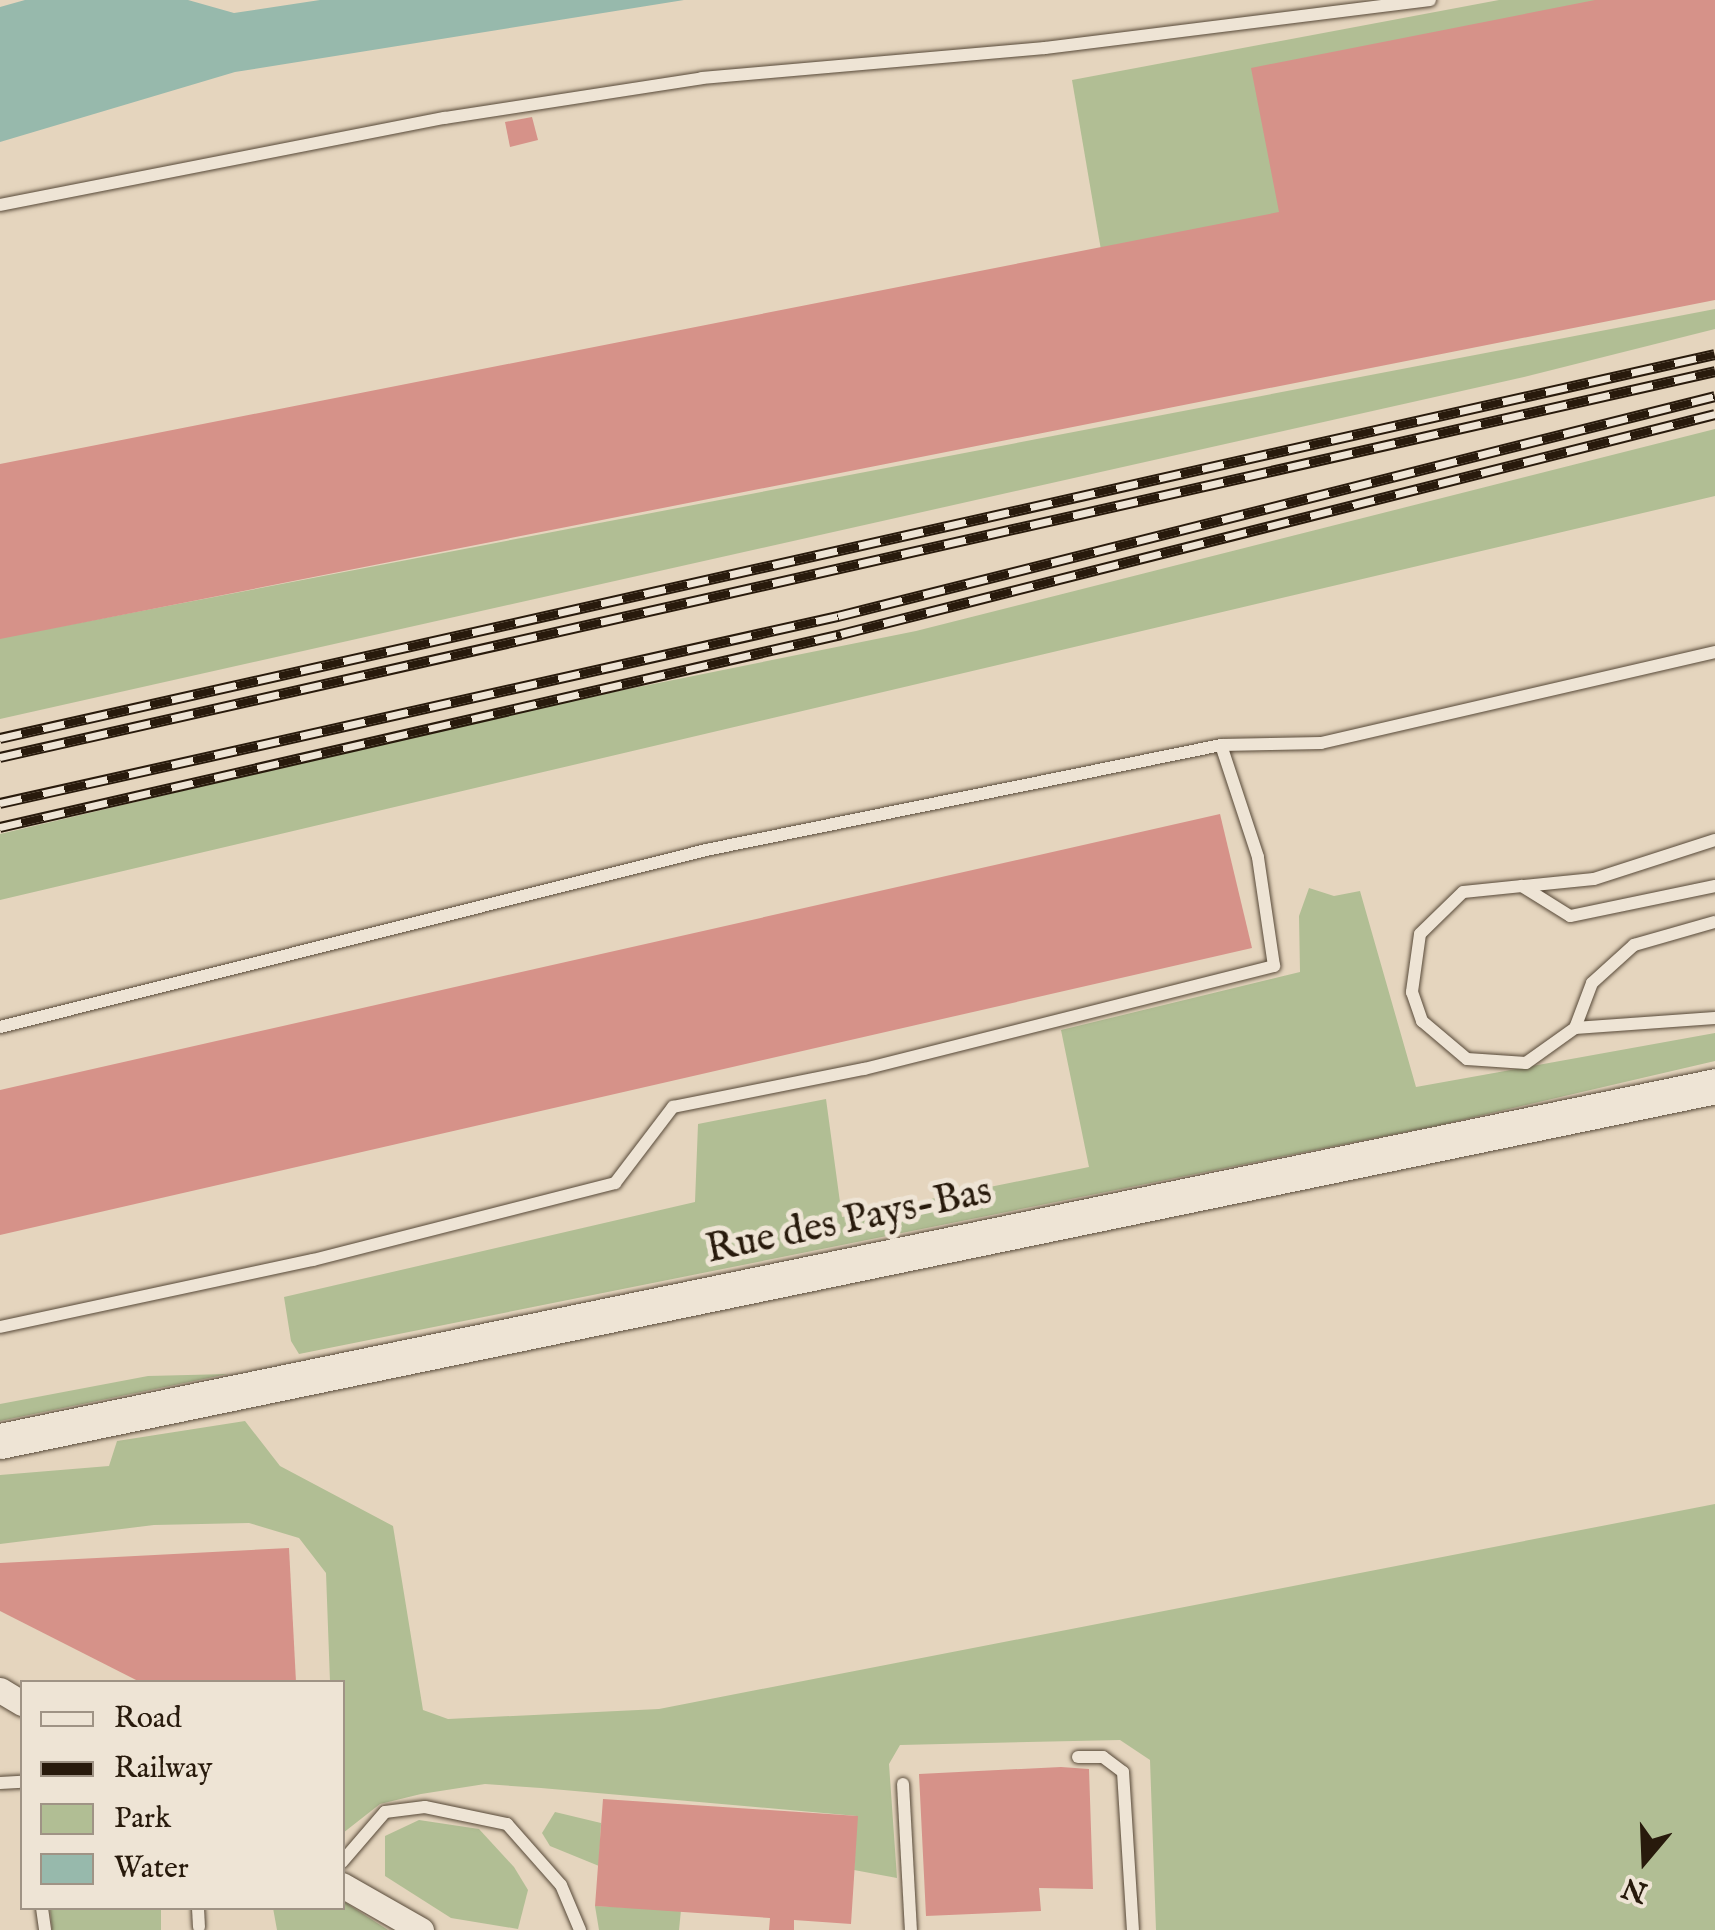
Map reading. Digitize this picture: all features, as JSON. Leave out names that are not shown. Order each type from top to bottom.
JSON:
[{"type":"street","name":"Rue des Pays-Bas","points":[[0,1441],[1715,1086]]},
{"type":"street","points":[[345,1887],[421,1930]]},
{"type":"lane","points":[[0,205],[446,118],[684,80],[1082,44],[1430,0]]},
{"type":"lane","points":[[0,1027],[706,850],[1220,745],[1321,743],[1715,652]]},
{"type":"lane","points":[[0,1327],[615,1184],[672,1107],[864,1070],[1274,966],[1258,856],[1220,745]]},
{"type":"lane","points":[[1715,840],[1594,880],[1463,892],[1429,921],[1411,962],[1422,1020],[1467,1060],[1497,1066],[1526,1062],[1575,1028],[1715,1018]]},
{"type":"lane","points":[[1522,886],[1570,916],[1715,886]]},
{"type":"lane","points":[[1575,1028],[1592,983],[1634,945],[1715,922]]},
{"type":"lane","points":[[1078,1756],[1103,1757],[1123,1772],[1133,1930]]},
{"type":"lane","points":[[903,1784],[911,1930]]},
{"type":"lane","points":[[345,1859],[385,1812],[425,1807],[506,1824],[560,1885],[580,1930]]},
{"type":"lane","points":[[198,1910],[199,1928]]},
{"type":"green space","points":[[1499,0],[1629,0],[1292,214],[1101,250],[1072,80]]},
{"type":"green space","points":[[1715,309],[1715,329],[1524,377],[0,719],[0,638]]},
{"type":"green space","points":[[1715,429],[1715,496],[0,900],[0,834],[529,709],[916,631]]},
{"type":"green space","points":[[1309,888],[1334,896],[1360,891],[1416,1087],[1715,1033],[1715,1061],[1440,1125],[299,1354],[291,1341],[284,1297],[695,1202],[698,1124],[826,1099],[842,1217],[1089,1167],[1061,1030],[1300,972],[1299,916]]},
{"type":"green space","points":[[228,1374],[0,1421],[0,1404],[148,1376]]},
{"type":"green space","points":[[245,1421],[280,1466],[393,1526],[423,1710],[448,1719],[659,1709],[1715,1504],[1715,1930],[1156,1930],[1150,1760],[1120,1740],[900,1745],[889,1764],[897,1878],[854,1870],[857,1816],[541,1788],[485,1784],[421,1794],[380,1804],[345,1831],[345,1680],[330,1680],[326,1573],[299,1538],[249,1523],[154,1525],[0,1544],[0,1475],[109,1466],[117,1441]]},
{"type":"green space","points":[[555,1812],[601,1823],[599,1866],[550,1846],[542,1833]]},
{"type":"green space","points":[[419,1820],[479,1829],[514,1867],[528,1890],[518,1929],[451,1918],[385,1876],[385,1836]]},
{"type":"green space","points":[[345,1902],[388,1930],[277,1930],[273,1910],[345,1910]]},
{"type":"green space","points":[[595,1906],[681,1910],[679,1930],[599,1930]]},
{"type":"green space","points":[[50,1910],[161,1910],[161,1930],[52,1930]]},
{"type":"water","points":[[25,0],[188,0],[234,13],[320,0],[684,0],[235,72],[0,142],[0,7]]},
{"type":"building","points":[[1595,0],[1715,0],[1715,300],[0,639],[0,464],[1279,212],[1251,68]]},
{"type":"building","points":[[532,117],[538,140],[510,147],[505,122]]},
{"type":"building","points":[[1220,814],[1252,948],[0,1235],[0,1090]]},
{"type":"building","points":[[289,1548],[296,1680],[136,1680],[0,1611],[0,1563]]},
{"type":"building","points":[[1089,1769],[1093,1889],[1039,1888],[1041,1911],[926,1916],[919,1774]]},
{"type":"building","points":[[603,1799],[858,1816],[851,1924],[794,1920],[794,1930],[769,1930],[770,1918],[595,1906]]},
{"type":"railway","points":[[0,738],[1715,354]]},
{"type":"railway","points":[[0,757],[1715,371]]},
{"type":"railway","points":[[0,803],[838,616],[1715,396]]},
{"type":"railway","points":[[0,827],[841,634],[1715,414]]}]
